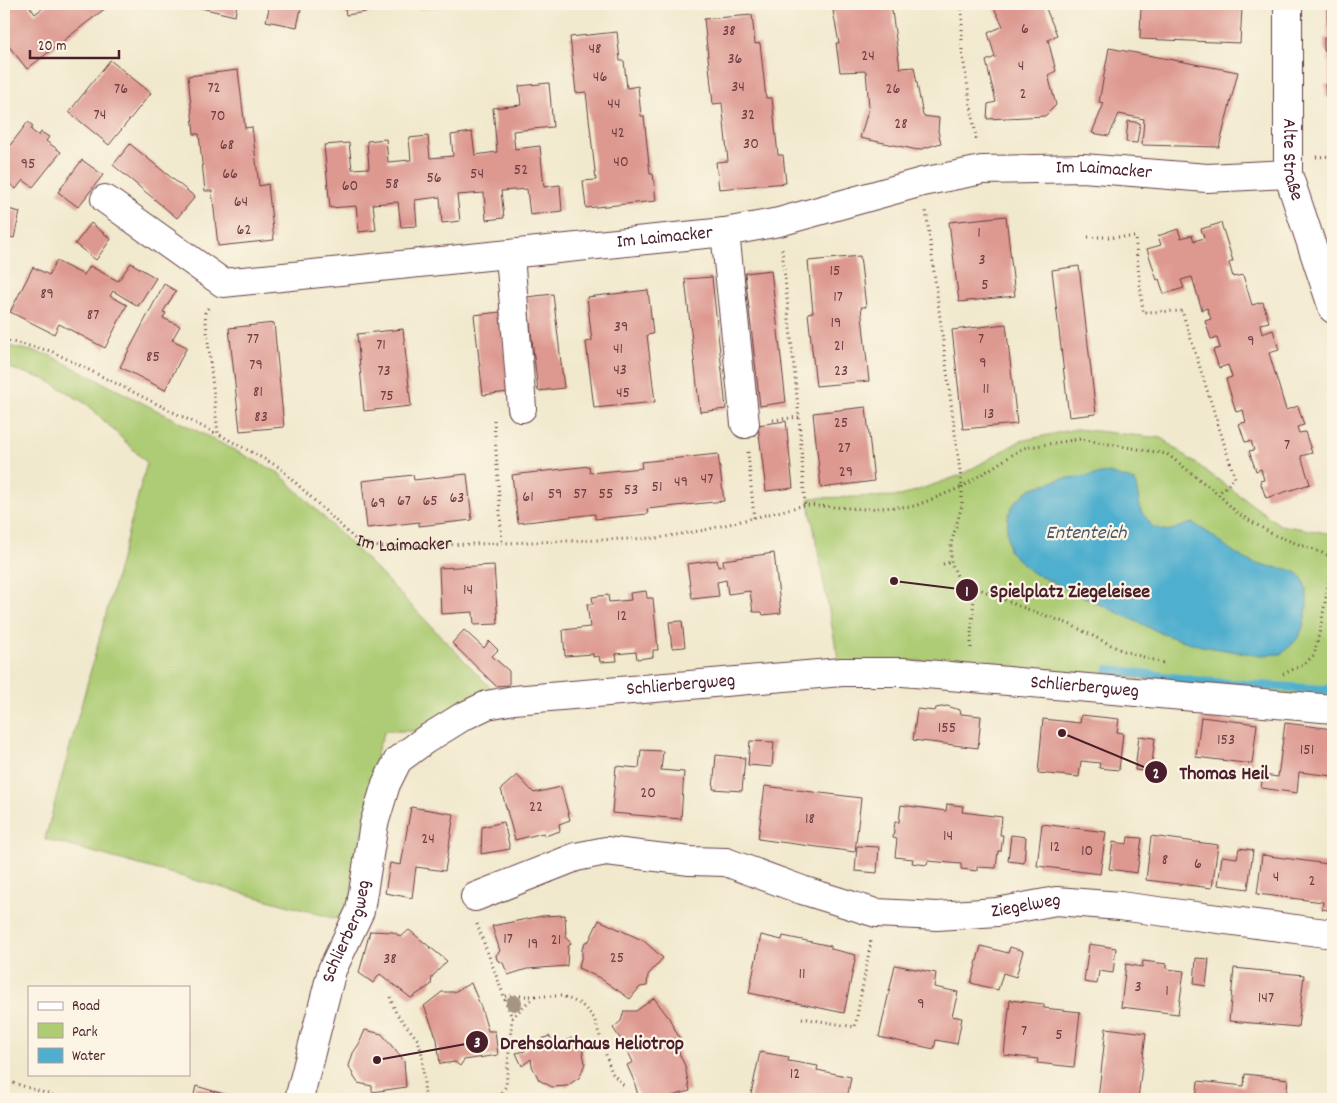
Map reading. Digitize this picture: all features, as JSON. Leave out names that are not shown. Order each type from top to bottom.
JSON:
[{"type":"street","name":"Alte Straße","points":[[1288,4],[1288,174],[1333,310]]},
{"type":"street","name":"Im Laimacker","points":[[223,284],[725,232],[779,222],[922,182],[982,170],[1083,168],[1207,178],[1288,174]]},
{"type":"street","points":[[105,198],[223,284]]},
{"type":"street","points":[[725,232],[745,424]]},
{"type":"street","points":[[510,255],[522,408]]},
{"type":"street","name":"Schlierbergweg","points":[[299,1099],[332,970],[360,911],[374,824],[386,784],[398,760],[424,740],[487,705],[514,700],[842,672],[903,672],[1333,709]]},
{"type":"street","name":"Ziegelweg","points":[[475,897],[576,857],[606,851],[690,861],[726,862],[802,890],[876,913],[946,915],[997,912],[1056,901],[1120,906],[1333,934]]},
{"type":"path","points":[[962,4],[962,52],[982,170]]},
{"type":"path","points":[[922,182],[962,487],[962,505],[951,544],[950,562],[957,576],[975,587],[1016,605],[1069,624],[1121,650],[1167,664]]},
{"type":"path","points":[[779,222],[799,416],[805,505]]},
{"type":"path","points":[[1088,237],[1135,237],[1143,312],[1182,311],[1235,478],[1218,494]]},
{"type":"path","points":[[218,434],[205,313],[223,284]]},
{"type":"path","name":"Im Laimacker","points":[[4,340],[51,351],[280,467],[358,542],[379,547],[593,542],[658,538],[705,530],[805,505],[864,509],[915,506],[962,487],[1023,448],[1080,439],[1167,454],[1218,494],[1237,513],[1274,535],[1333,558]]},
{"type":"path","points":[[502,543],[493,410],[522,408]]},
{"type":"path","points":[[754,518],[745,424],[799,416]]},
{"type":"path","points":[[1276,675],[1284,674],[1303,665],[1314,655],[1333,558]]},
{"type":"path","points":[[943,564],[950,562]]},
{"type":"path","points":[[972,678],[971,634],[975,587]]},
{"type":"path","points":[[475,897],[475,917],[512,1018],[506,1086],[498,1099]]},
{"type":"path","points":[[802,1018],[855,1027],[876,913]]},
{"type":"path","points":[[505,996],[562,996],[581,1004],[594,1018],[612,1073],[624,1086]]},
{"type":"path","points":[[512,1018],[533,996]]},
{"type":"path","points":[[390,997],[396,1013],[418,1040],[422,1054],[425,1097],[428,1099]]},
{"type":"path","points":[[4,1080],[64,1099]]},
{"type":"green space","points":[[4,345],[49,355],[279,473],[375,568],[493,690],[416,731],[385,731],[378,749],[351,898],[337,919],[45,839],[147,463],[88,405],[47,380],[4,366]]},
{"type":"green space","points":[[1076,429],[1161,438],[1280,525],[1333,534],[1333,699],[1282,696],[1116,676],[918,661],[839,664],[808,498],[901,496],[961,475],[1020,441]]},
{"type":"water","name":"Ententeich","points":[[1109,473],[1135,481],[1141,511],[1153,527],[1168,531],[1192,523],[1249,561],[1260,565],[1289,569],[1300,575],[1306,590],[1307,610],[1303,627],[1294,642],[1282,654],[1256,655],[1201,646],[1165,635],[1031,572],[1009,551],[1008,516],[1015,502],[1030,489],[1061,479]]},
{"type":"building","points":[[14,4],[28,4],[35,14],[48,4],[104,4],[107,7],[27,69],[4,40],[4,12]]},
{"type":"building","points":[[184,4],[237,4],[235,16]]},
{"type":"building","points":[[270,4],[302,4],[297,27],[266,21]]},
{"type":"building","points":[[344,4],[372,4],[373,11],[346,15]]},
{"type":"building","points":[[419,4],[451,4],[451,5],[420,9]]},
{"type":"building","points":[[836,4],[891,4],[900,68],[914,67],[923,116],[939,118],[938,131],[941,143],[918,150],[860,138],[869,107],[866,71],[840,72],[836,43],[839,43],[833,11],[837,10]]},
{"type":"building","points":[[992,4],[1044,4],[1057,35],[1048,40],[1056,71],[1048,75],[1056,105],[1045,116],[987,119],[988,104],[996,102],[986,61],[995,57],[988,33],[1003,26]]},
{"type":"building","points":[[1141,4],[1238,4],[1238,8],[1242,8],[1240,43],[1140,39]]},
{"type":"building","points":[[1327,9],[1333,9],[1333,125],[1330,125],[1329,97],[1326,97],[1325,84],[1329,84],[1328,52],[1324,51],[1324,38],[1328,38]]},
{"type":"building","points":[[752,15],[755,44],[760,43],[766,98],[772,98],[778,155],[783,155],[786,183],[719,189],[716,162],[728,161],[722,103],[713,104],[704,19]]},
{"type":"building","points":[[617,32],[620,61],[624,61],[627,88],[638,86],[641,116],[644,116],[650,174],[653,174],[656,201],[586,208],[583,181],[596,180],[586,92],[576,93],[570,37]]},
{"type":"building","points":[[1109,48],[1238,72],[1219,147],[1142,145],[1144,119],[1119,114],[1109,136],[1092,133],[1104,103],[1099,102]]},
{"type":"building","points":[[110,60],[151,93],[109,145],[69,112]]},
{"type":"building","points":[[238,70],[245,128],[252,127],[259,186],[268,184],[274,240],[218,246],[212,191],[205,191],[199,134],[194,134],[188,76]]},
{"type":"building","points":[[549,83],[553,127],[513,131],[515,149],[540,146],[544,187],[560,185],[562,211],[530,215],[527,189],[501,191],[504,218],[486,220],[484,193],[457,195],[460,221],[442,223],[440,197],[415,200],[417,226],[401,227],[398,202],[373,204],[376,230],[359,232],[356,206],[330,208],[324,145],[349,143],[352,169],[369,168],[367,141],[386,139],[388,162],[411,160],[409,138],[428,136],[430,158],[453,156],[451,135],[472,132],[475,155],[497,152],[493,108],[521,105],[519,86]]},
{"type":"building","points":[[1128,121],[1140,123],[1137,143],[1126,142]]},
{"type":"building","points":[[28,122],[33,126],[31,130],[39,136],[41,132],[49,137],[46,141],[61,152],[33,187],[23,180],[16,189],[6,181],[4,183],[4,153]]},
{"type":"building","points":[[130,144],[195,197],[177,218],[113,165]]},
{"type":"building","points":[[82,160],[103,175],[78,207],[58,192]]},
{"type":"building","points":[[4,208],[20,212],[14,238],[7,236],[4,246]]},
{"type":"building","points":[[1006,216],[1015,296],[959,302],[949,222]]},
{"type":"building","points":[[91,223],[111,239],[96,260],[75,244]]},
{"type":"building","points":[[1221,223],[1233,261],[1229,263],[1233,277],[1243,275],[1252,305],[1263,302],[1269,322],[1260,324],[1262,334],[1273,330],[1279,350],[1269,353],[1286,410],[1298,406],[1304,425],[1297,427],[1299,433],[1305,432],[1312,453],[1301,456],[1310,484],[1266,498],[1260,481],[1264,480],[1261,469],[1256,471],[1249,451],[1254,450],[1251,441],[1245,442],[1239,424],[1246,422],[1243,410],[1236,412],[1226,379],[1232,377],[1228,365],[1219,368],[1213,350],[1220,348],[1217,338],[1211,339],[1205,321],[1211,319],[1207,308],[1202,310],[1192,277],[1181,280],[1184,288],[1164,294],[1159,279],[1157,280],[1147,249],[1161,245],[1158,236],[1178,229],[1181,238],[1192,235],[1194,241],[1204,238],[1201,229]]},
{"type":"building","points":[[860,256],[866,307],[861,307],[869,381],[816,386],[808,313],[813,312],[808,261]]},
{"type":"building","points":[[56,261],[84,275],[90,266],[118,281],[131,263],[156,278],[138,306],[113,291],[110,296],[127,305],[105,348],[59,324],[54,334],[10,312],[33,267],[49,275]]},
{"type":"building","points":[[1079,266],[1096,414],[1069,417],[1052,270]]},
{"type":"building","points":[[771,270],[786,402],[760,406],[745,273]]},
{"type":"building","points":[[712,277],[726,409],[700,412],[685,279]]},
{"type":"building","points":[[164,284],[176,291],[163,312],[166,313],[163,318],[180,326],[172,340],[187,347],[165,390],[120,367]]},
{"type":"building","points":[[648,290],[653,334],[647,335],[655,402],[594,408],[586,342],[592,341],[587,297]]},
{"type":"building","points":[[553,294],[564,388],[538,391],[527,297]]},
{"type":"building","points":[[500,312],[509,392],[483,395],[474,315]]},
{"type":"building","points":[[274,323],[284,427],[240,431],[229,328]]},
{"type":"building","points":[[1006,324],[1017,424],[963,429],[952,330]]},
{"type":"building","points":[[403,329],[411,406],[364,411],[357,334]]},
{"type":"building","points":[[866,407],[874,481],[821,488],[813,413]]},
{"type":"building","points":[[786,421],[793,488],[766,491],[758,425]]},
{"type":"building","points":[[718,454],[724,501],[647,509],[648,514],[595,519],[595,514],[518,523],[512,475],[589,466],[590,473],[642,468],[641,462]]},
{"type":"building","points":[[467,474],[472,520],[419,526],[419,522],[367,528],[362,481],[413,475],[414,480]]},
{"type":"building","points":[[774,553],[781,613],[763,615],[762,612],[753,612],[750,591],[728,594],[726,580],[717,582],[719,596],[692,599],[687,564],[717,560],[718,567],[724,566],[723,560]]},
{"type":"building","points":[[494,565],[498,624],[474,625],[473,612],[441,614],[439,568]]},
{"type":"building","points":[[646,591],[647,598],[653,598],[658,650],[653,650],[653,657],[637,659],[636,652],[616,654],[617,661],[600,662],[599,656],[593,657],[593,654],[565,656],[563,630],[590,627],[587,604],[593,604],[592,597],[608,595],[609,602],[631,600],[630,593]]},
{"type":"building","points":[[682,621],[685,647],[672,648],[669,622]]},
{"type":"building","points":[[464,630],[484,648],[489,641],[498,650],[492,656],[509,671],[509,685],[496,686],[452,643]]},
{"type":"building","points":[[947,706],[960,710],[961,714],[981,716],[978,748],[913,740],[917,709],[935,711],[936,708]]},
{"type":"building","points":[[1081,715],[1119,719],[1117,732],[1123,733],[1119,770],[1099,768],[1100,763],[1081,761],[1079,777],[1038,773],[1043,719],[1080,723]]},
{"type":"building","points":[[1201,717],[1257,724],[1252,764],[1196,757]]},
{"type":"building","points":[[1285,723],[1333,729],[1333,776],[1299,772],[1297,793],[1261,788],[1263,775],[1278,777]]},
{"type":"building","points":[[1139,736],[1155,738],[1151,772],[1135,770]]},
{"type":"building","points":[[750,741],[774,742],[772,767],[748,765]]},
{"type":"building","points":[[641,750],[663,751],[661,770],[684,772],[681,819],[612,813],[616,766],[639,768]]},
{"type":"building","points":[[716,755],[745,758],[742,791],[713,789]]},
{"type":"building","points":[[517,775],[534,793],[561,787],[570,820],[559,824],[560,831],[545,836],[543,833],[515,840],[501,789]]},
{"type":"building","points":[[765,786],[861,798],[855,852],[758,839]]},
{"type":"building","points":[[947,804],[963,806],[962,812],[1002,817],[1000,835],[1003,835],[1001,851],[998,851],[996,868],[977,867],[977,871],[961,869],[961,864],[928,861],[927,865],[912,863],[913,859],[895,857],[897,839],[893,838],[895,822],[899,822],[901,805],[946,811]]},
{"type":"building","points":[[411,807],[454,814],[445,871],[416,867],[412,898],[385,893],[390,863],[401,865]]},
{"type":"building","points":[[504,822],[510,849],[481,854],[482,827]]},
{"type":"building","points":[[1042,824],[1106,832],[1100,874],[1037,866]]},
{"type":"building","points":[[1011,835],[1026,837],[1024,863],[1008,861]]},
{"type":"building","points":[[1151,836],[1218,845],[1212,888],[1146,880]]},
{"type":"building","points":[[1128,837],[1142,838],[1137,873],[1109,869],[1113,842],[1127,844]]},
{"type":"building","points":[[857,846],[879,847],[877,873],[855,871]]},
{"type":"building","points":[[1239,848],[1253,850],[1248,889],[1218,885],[1222,856],[1237,858]]},
{"type":"building","points":[[1262,855],[1328,864],[1328,859],[1333,860],[1333,911],[1322,909],[1323,902],[1257,894]]},
{"type":"building","points":[[565,915],[566,938],[571,943],[568,947],[567,966],[527,969],[508,975],[503,963],[497,960],[496,955],[500,951],[492,926],[542,916]]},
{"type":"building","points":[[599,920],[644,941],[663,958],[648,975],[647,986],[640,987],[630,999],[600,978],[578,968],[585,942],[589,941]]},
{"type":"building","points":[[409,930],[447,961],[432,977],[431,985],[411,998],[380,974],[373,983],[359,973],[370,931],[393,932],[401,937]]},
{"type":"building","points":[[761,935],[782,940],[783,936],[831,946],[831,949],[856,955],[844,1013],[749,993]]},
{"type":"building","points":[[1089,944],[1116,948],[1113,973],[1099,971],[1097,984],[1084,982]]},
{"type":"building","points":[[981,946],[1008,953],[1010,947],[1023,951],[1016,977],[1003,973],[998,990],[971,983]]},
{"type":"building","points":[[1196,958],[1209,959],[1206,986],[1194,984]]},
{"type":"building","points":[[1143,961],[1167,964],[1167,969],[1184,971],[1178,1014],[1121,1007],[1126,964],[1142,967]]},
{"type":"building","points":[[895,965],[936,973],[934,987],[958,992],[952,1016],[962,1018],[957,1044],[936,1040],[934,1049],[879,1037]]},
{"type":"building","points":[[1234,968],[1304,975],[1298,1027],[1229,1021]]},
{"type":"building","points":[[471,983],[488,1031],[495,1031],[498,1055],[464,1060],[460,1066],[455,1062],[440,1064],[437,1039],[424,1006],[442,992],[454,992]]},
{"type":"building","points":[[654,998],[669,1018],[681,1041],[675,1044],[685,1066],[690,1091],[665,1099],[639,1099],[627,1065],[633,1062],[613,1028],[621,1021],[624,1011],[636,1011]]},
{"type":"building","points":[[1010,1000],[1044,1004],[1044,1008],[1080,1012],[1074,1067],[1037,1063],[1038,1059],[1004,1055]]},
{"type":"building","points":[[1106,1028],[1146,1033],[1138,1099],[1098,1099]]},
{"type":"building","points":[[365,1030],[382,1034],[404,1061],[406,1087],[372,1092],[372,1086],[358,1083],[349,1066],[353,1053]]},
{"type":"building","points":[[549,1036],[552,1040],[565,1041],[571,1038],[582,1048],[585,1063],[580,1077],[567,1086],[552,1087],[539,1080],[532,1066],[531,1059],[522,1066],[516,1053],[525,1051],[526,1045],[534,1048],[542,1039]]},
{"type":"building","points":[[760,1052],[789,1057],[788,1061],[818,1066],[817,1070],[851,1077],[847,1099],[750,1099]]},
{"type":"building","points":[[1245,1074],[1288,1079],[1286,1099],[1196,1099],[1198,1081],[1244,1086]]},
{"type":"building","points":[[196,1086],[241,1099],[193,1099]]},
{"type":"waterway","points":[[1108,669],[1206,682],[1333,690]]},
{"type":"place","name":"Spielplatz Ziegeleisee","points":[[894,581]]},
{"type":"place","name":"Thomas Heil","points":[[1062,733]]},
{"type":"place","name":"Drehsolarhaus Heliotrop","points":[[377,1060]]}]
